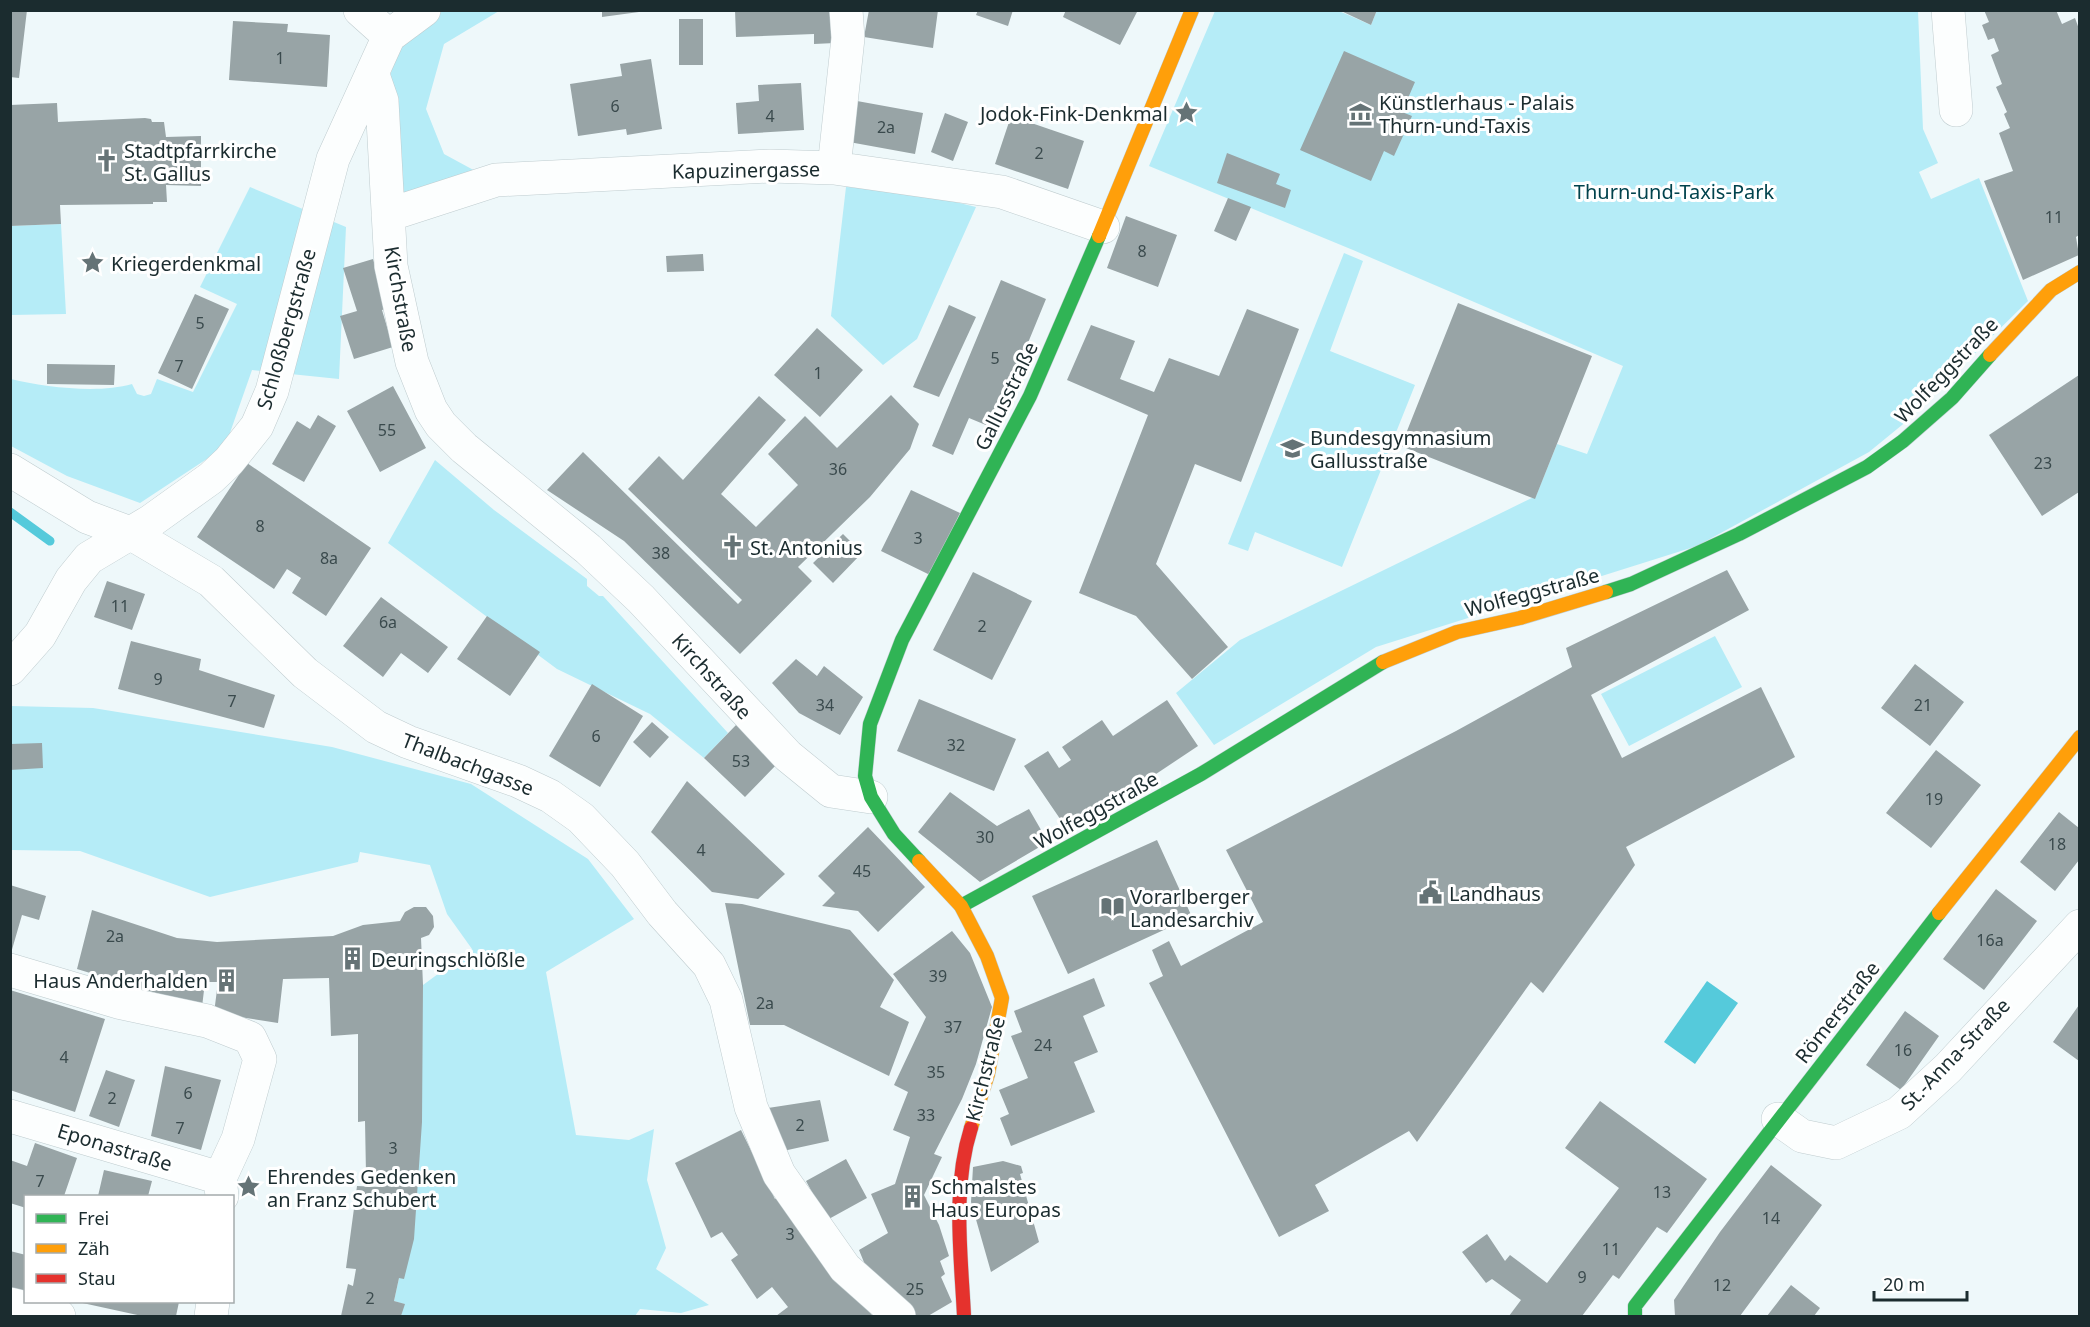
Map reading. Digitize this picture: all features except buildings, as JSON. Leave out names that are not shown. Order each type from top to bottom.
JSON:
[{"type":"street","points":[[360,10],[389,36]]},
{"type":"street","points":[[374,75],[389,36],[424,10]]},
{"type":"street","points":[[834,168],[848,38],[846,10]]},
{"type":"street","name":"Gallusstraße","points":[[871,796],[866,776],[866,749],[880,692],[902,640],[1030,396],[1103,227],[1192,10]]},
{"type":"street","points":[[1948,10],[1956,110]]},
{"type":"street","name":"Kirchstraße","points":[[374,75],[382,101],[391,266],[412,362],[431,410],[441,425],[464,448],[588,549],[641,599],[788,756],[831,790],[871,796],[894,834],[961,906],[987,956],[1002,998],[988,1074],[968,1137],[961,1174],[959,1213],[964,1317]]},
{"type":"street","name":"Schloßbergstraße","points":[[10,669],[40,635],[71,580],[89,558],[190,495],[212,478],[230,461],[257,426],[272,391],[333,159],[374,75]]},
{"type":"street","name":"Kapuzinergasse","points":[[388,215],[496,180],[721,168],[834,168],[1002,192],[1103,227]]},
{"type":"street","name":"Wolfeggstraße","points":[[961,906],[1201,774],[1386,660],[1457,632],[1570,604],[1632,584],[1739,534],[1867,467],[1903,441],[1952,398],[2036,304],[2051,290],[2079,272]]},
{"type":"street","name":"Thalbachgasse","points":[[10,470],[87,517],[130,533],[211,581],[305,673],[376,727],[408,742],[518,781],[550,796],[581,818],[626,864],[662,913],[709,965],[726,1000],[751,1107],[779,1174],[845,1268],[899,1317]]},
{"type":"street","name":"Römerstraße","points":[[1635,1317],[1635,1306],[1778,1119],[2079,737]]},
{"type":"street","name":"St.-Anna-Straße","points":[[1778,1119],[1802,1136],[1836,1143],[1899,1113],[1948,1068],[2079,926]]},
{"type":"street","points":[[10,970],[118,1002],[207,1021],[250,1038],[261,1059],[238,1139],[221,1187]]},
{"type":"street","name":"Eponastraße","points":[[10,1116],[221,1187]]},
{"type":"street","points":[[10,1304],[59,1316]]},
{"type":"green space","name":"Thurn-und-Taxis-Park","points":[[1377,10],[1918,11],[1923,129],[1938,163],[1919,172],[1931,199],[1979,178],[2028,301],[1902,425],[1869,452],[1697,546],[1376,647],[1214,745],[1176,693],[1240,640],[1536,496],[1557,444],[1587,454],[1623,366],[1353,250],[1149,166],[1215,11],[1339,11],[1371,25]]},
{"type":"green space","points":[[437,11],[499,11],[444,44],[426,109],[444,154],[479,173],[396,198],[388,83],[400,42]]},
{"type":"green space","points":[[250,187],[346,227],[339,379],[252,370],[225,447],[140,503],[67,476],[11,446],[11,379],[39,385],[87,389],[132,384],[137,394],[144,396],[151,394],[157,379],[193,392],[237,304],[200,287]]},
{"type":"green space","points":[[846,187],[906,190],[976,207],[917,339],[883,365],[831,316]]},
{"type":"green space","points":[[61,224],[66,314],[11,315],[10,226]]},
{"type":"green space","points":[[1344,253],[1363,261],[1330,351],[1415,385],[1342,567],[1255,532],[1248,551],[1228,544]]},
{"type":"green space","points":[[435,460],[494,510],[587,579],[587,586],[599,596],[603,596],[728,733],[704,758],[650,714],[557,669],[388,543]]},
{"type":"green space","points":[[1715,636],[1742,687],[1629,746],[1601,694]]},
{"type":"green space","points":[[11,706],[93,708],[332,747],[471,784],[588,859],[634,919],[546,972],[576,1135],[629,1140],[654,1129],[647,1180],[666,1248],[656,1269],[709,1305],[681,1313],[640,1309],[635,1316],[401,1316],[404,1304],[394,1301],[399,1278],[423,985],[472,949],[447,914],[430,865],[360,852],[358,862],[210,897],[80,851],[11,850]]},
{"type":"water","points":[[1707,981],[1738,1003],[1695,1064],[1664,1042]]},
{"type":"waterway","points":[[10,512],[50,541]]},
{"type":"traffic: fast","points":[[919,861],[894,834],[871,797],[865,776],[870,724],[902,640],[1030,396],[1099,236]]},
{"type":"traffic: fast","points":[[1606,592],[1631,584],[1739,534],[1867,467],[1903,441],[1952,398],[1990,355]]},
{"type":"traffic: fast","points":[[961,906],[1201,774],[1383,662]]},
{"type":"traffic: fast","points":[[1635,1316],[1635,1306],[1939,913]]},
{"type":"traffic: slow","points":[[1099,236],[1192,10]]},
{"type":"traffic: slow","points":[[1990,355],[2051,290],[2080,272]]},
{"type":"traffic: slow","points":[[1383,662],[1457,632],[1520,618],[1606,592]]},
{"type":"traffic: slow","points":[[1939,913],[2080,737]]},
{"type":"traffic: slow","points":[[919,861],[961,906],[987,956],[1002,998],[988,1074],[971,1128]]},
{"type":"traffic: jam","points":[[964,1316],[959,1221],[961,1174],[971,1128]]},
{"type":"place","name":"Jodok-Fink-Denkmal","points":[[1186,113]]},
{"type":"place","name":"Künstlerhaus - Palais Thurn-und-Taxis","points":[[1361,114]]},
{"type":"place","name":"Stadtpfarrkirche St. Gallus","points":[[106,161]]},
{"type":"place","name":"Kriegerdenkmal","points":[[93,263]]},
{"type":"place","name":"Bundesgymnasium Gallusstraße","points":[[1292,449]]},
{"type":"place","name":"St. Antonius","points":[[732,547]]},
{"type":"place","name":"Landhaus","points":[[1431,893]]},
{"type":"place","name":"Vorarlberger Landesarchiv","points":[[1112,907]]},
{"type":"place","name":"Deuringschlößle","points":[[353,959]]},
{"type":"place","name":"Haus Anderhalden","points":[[226,980]]},
{"type":"place","name":"Ehrendes Gedenken an Franz Schubert","points":[[249,1187]]},
{"type":"place","name":"Schmalstes Haus Europas","points":[[913,1197]]}]
